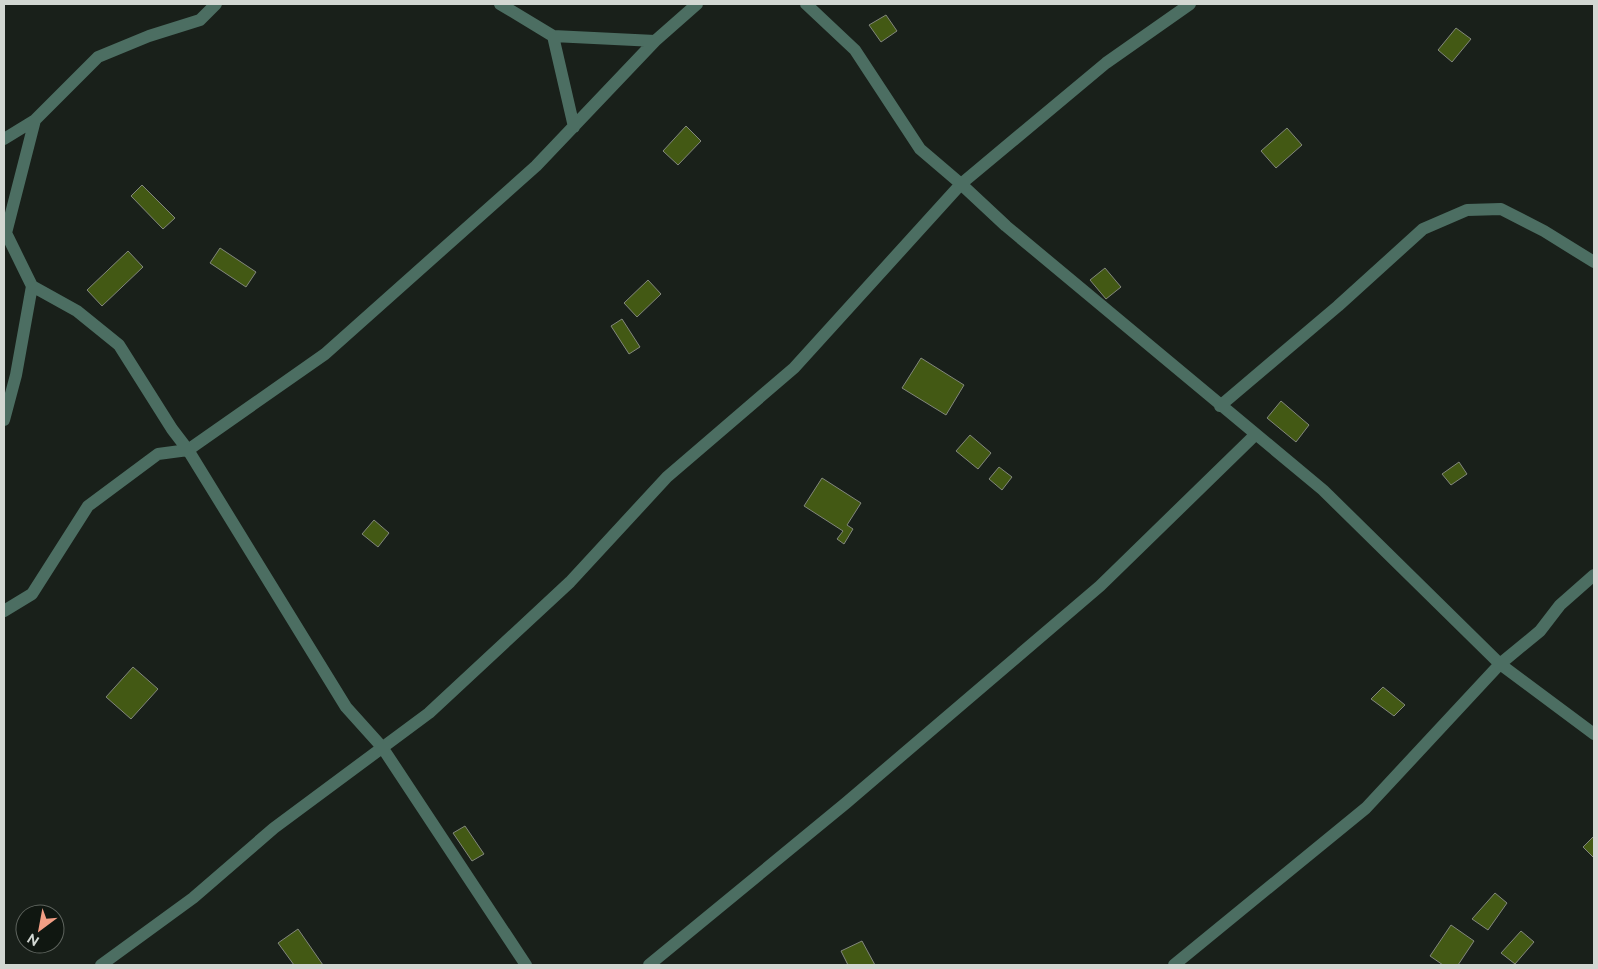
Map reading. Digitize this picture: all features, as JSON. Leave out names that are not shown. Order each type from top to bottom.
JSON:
[{"type":"street","points":[[4,139],[35,120],[98,57],[149,36],[200,20],[216,4]]},
{"type":"street","points":[[500,4],[553,36],[655,41]]},
{"type":"street","points":[[4,611],[32,594],[88,506],[158,454],[188,450],[326,354],[536,166],[655,41],[697,4]]},
{"type":"street","points":[[806,4],[855,50],[920,149],[1006,226],[1323,490],[1500,664],[1594,734]]},
{"type":"street","points":[[102,965],[193,898],[274,828],[429,713],[570,582],[667,477],[794,368],[961,184],[1106,64],[1190,4]]},
{"type":"street","points":[[553,36],[574,127]]},
{"type":"street","points":[[35,120],[5,231],[32,286],[77,311],[119,345],[172,429],[188,450],[346,706],[382,747],[526,965]]},
{"type":"street","points":[[1220,406],[1338,306],[1423,229],[1467,210],[1500,209],[1544,231],[1594,262]]},
{"type":"street","points":[[4,420],[16,375],[32,286]]},
{"type":"street","points":[[649,965],[846,803],[1100,586],[1255,435]]},
{"type":"street","points":[[1174,965],[1366,808],[1500,664],[1540,631],[1560,605],[1594,575]]},
{"type":"building","points":[[886,15],[897,31],[881,42],[869,25]]},
{"type":"building","points":[[1456,28],[1471,39],[1452,62],[1438,50]]},
{"type":"building","points":[[686,126],[701,141],[678,165],[663,151]]},
{"type":"building","points":[[1287,128],[1302,145],[1276,168],[1261,151]]},
{"type":"building","points":[[142,185],[175,218],[163,229],[131,196]]},
{"type":"building","points":[[220,248],[256,272],[246,287],[210,263]]},
{"type":"building","points":[[128,251],[143,267],[102,306],[87,290]]},
{"type":"building","points":[[1105,268],[1121,287],[1106,299],[1090,280]]},
{"type":"building","points":[[648,280],[661,294],[637,317],[624,303]]},
{"type":"building","points":[[622,319],[640,347],[629,354],[611,326]]},
{"type":"building","points":[[921,358],[964,385],[946,415],[902,388]]},
{"type":"building","points":[[1281,401],[1309,425],[1296,442],[1267,418]]},
{"type":"building","points":[[970,435],[991,453],[978,469],[956,451]]},
{"type":"building","points":[[1459,462],[1467,474],[1451,485],[1442,474]]},
{"type":"building","points":[[999,467],[1012,477],[1002,490],[989,479]]},
{"type":"building","points":[[822,478],[861,503],[847,525],[853,529],[844,544],[837,539],[843,531],[804,506]]},
{"type":"building","points":[[374,520],[389,533],[378,547],[362,534]]},
{"type":"building","points":[[133,667],[158,689],[131,719],[106,697]]},
{"type":"building","points":[[1383,687],[1405,705],[1394,716],[1371,699]]},
{"type":"building","points":[[465,826],[484,854],[472,861],[453,833]]},
{"type":"building","points":[[1594,836],[1594,858],[1583,847]]},
{"type":"building","points":[[1495,893],[1507,903],[1488,930],[1472,919]]},
{"type":"building","points":[[1451,925],[1474,941],[1458,965],[1443,965],[1430,956]]},
{"type":"building","points":[[298,929],[323,965],[294,965],[278,943]]},
{"type":"building","points":[[1521,931],[1534,942],[1515,964],[1501,953]]},
{"type":"building","points":[[862,941],[875,965],[848,965],[841,951]]}]
